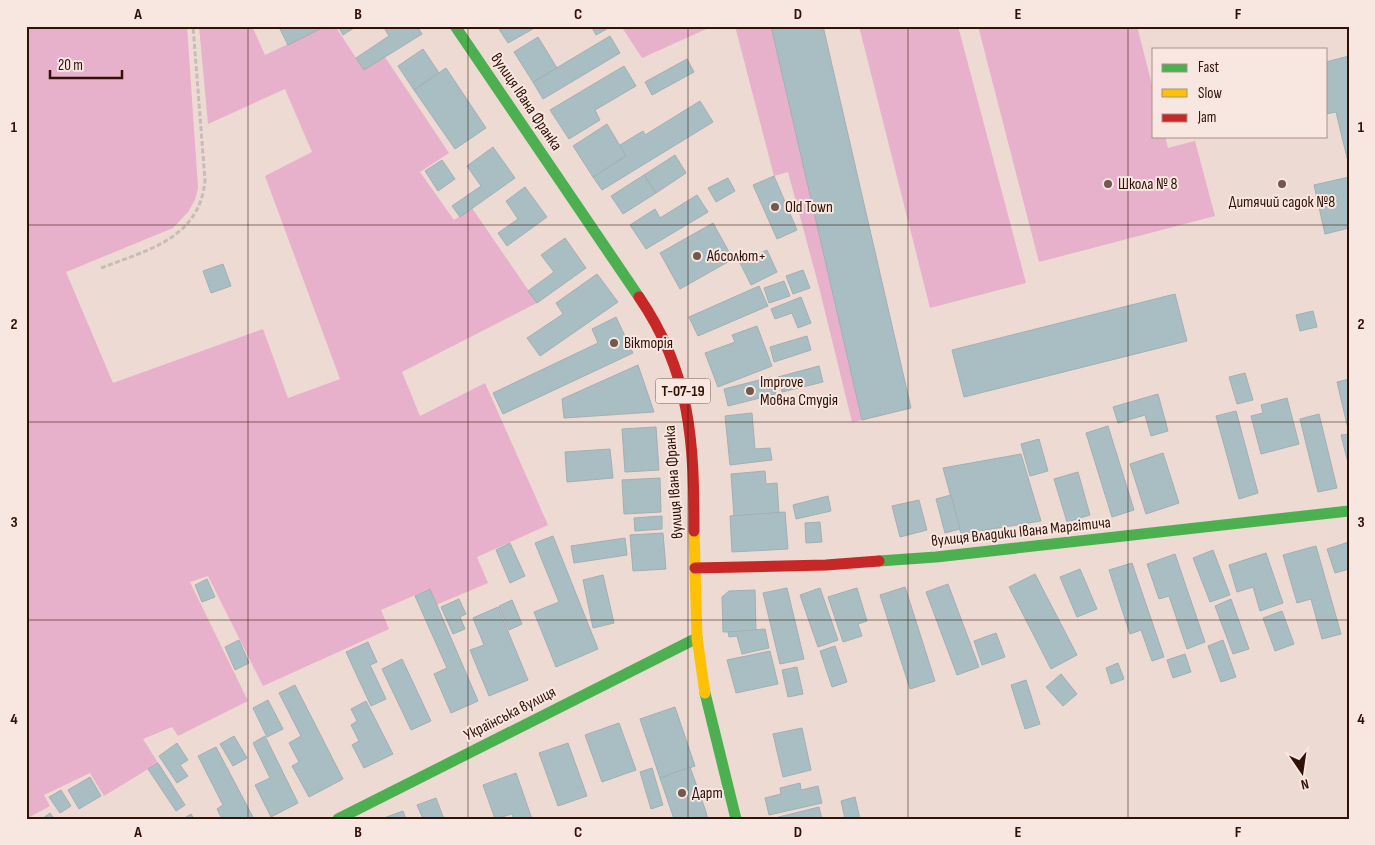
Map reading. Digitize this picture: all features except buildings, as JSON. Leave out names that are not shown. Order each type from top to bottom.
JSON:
[{"type":"street","name":"вулиця Івана Франка","points":[[455,26],[669,344],[679,373],[689,435],[697,638],[711,722],[736,819]]},
{"type":"street","name":"вулиця Владики Івана Маргітича","points":[[695,568],[826,565],[936,557],[1349,511]]},
{"type":"street","name":"Українська вулиця","points":[[338,819],[697,638]]},
{"type":"path","points":[[101,268],[172,238],[192,219],[201,202],[205,180],[193,26]]},
{"type":"shaded area","points":[[26,26],[187,26],[198,188],[195,200],[188,212],[173,228],[66,272],[113,383],[263,329],[288,398],[340,379],[265,176],[312,152],[285,89],[208,124],[199,26],[252,26],[265,55],[326,26],[335,26],[364,70],[385,57],[449,153],[420,172],[454,220],[472,208],[537,303],[402,372],[420,416],[485,383],[548,525],[477,557],[488,583],[436,605],[429,589],[381,610],[389,629],[263,686],[208,576],[190,582],[248,701],[178,736],[172,727],[143,739],[158,763],[104,796],[90,773],[44,795],[50,806],[26,819]]},
{"type":"shaded area","points":[[628,26],[713,26],[642,58],[623,29]]},
{"type":"shaded area","points":[[735,26],[771,26],[862,420],[852,422],[819,287],[788,172],[774,176]]},
{"type":"shaded area","points":[[859,26],[958,26],[1026,283],[930,308]]},
{"type":"shaded area","name":"Школа № 8","points":[[978,26],[1137,26],[1152,85],[1152,138],[1166,138],[1168,148],[1195,141],[1215,216],[1039,262]]},
{"type":"traffic: fast","points":[[455,26],[639,297]]},
{"type":"traffic: fast","points":[[879,561],[936,557],[1349,511]]},
{"type":"traffic: fast","points":[[338,819],[697,638]]},
{"type":"traffic: fast","points":[[705,693],[736,819]]},
{"type":"traffic: slow","points":[[694,531],[697,638],[705,693]]},
{"type":"traffic: jam","points":[[639,297],[670,353],[686,409],[693,468],[694,531]]},
{"type":"traffic: jam","points":[[695,568],[826,565],[879,561]]},
{"type":"place","name":"Школа № 8","points":[[1108,184]]},
{"type":"place","name":"Дитячий садок №8","points":[[1282,184]]},
{"type":"place","name":"Old Town","points":[[775,207]]},
{"type":"place","name":"Абсолют+","points":[[697,256]]},
{"type":"place","name":"Вікторія","points":[[614,343]]},
{"type":"place","name":"Improve Мовна Студія","points":[[750,391]]},
{"type":"place","name":"Дарт","points":[[682,793]]}]
